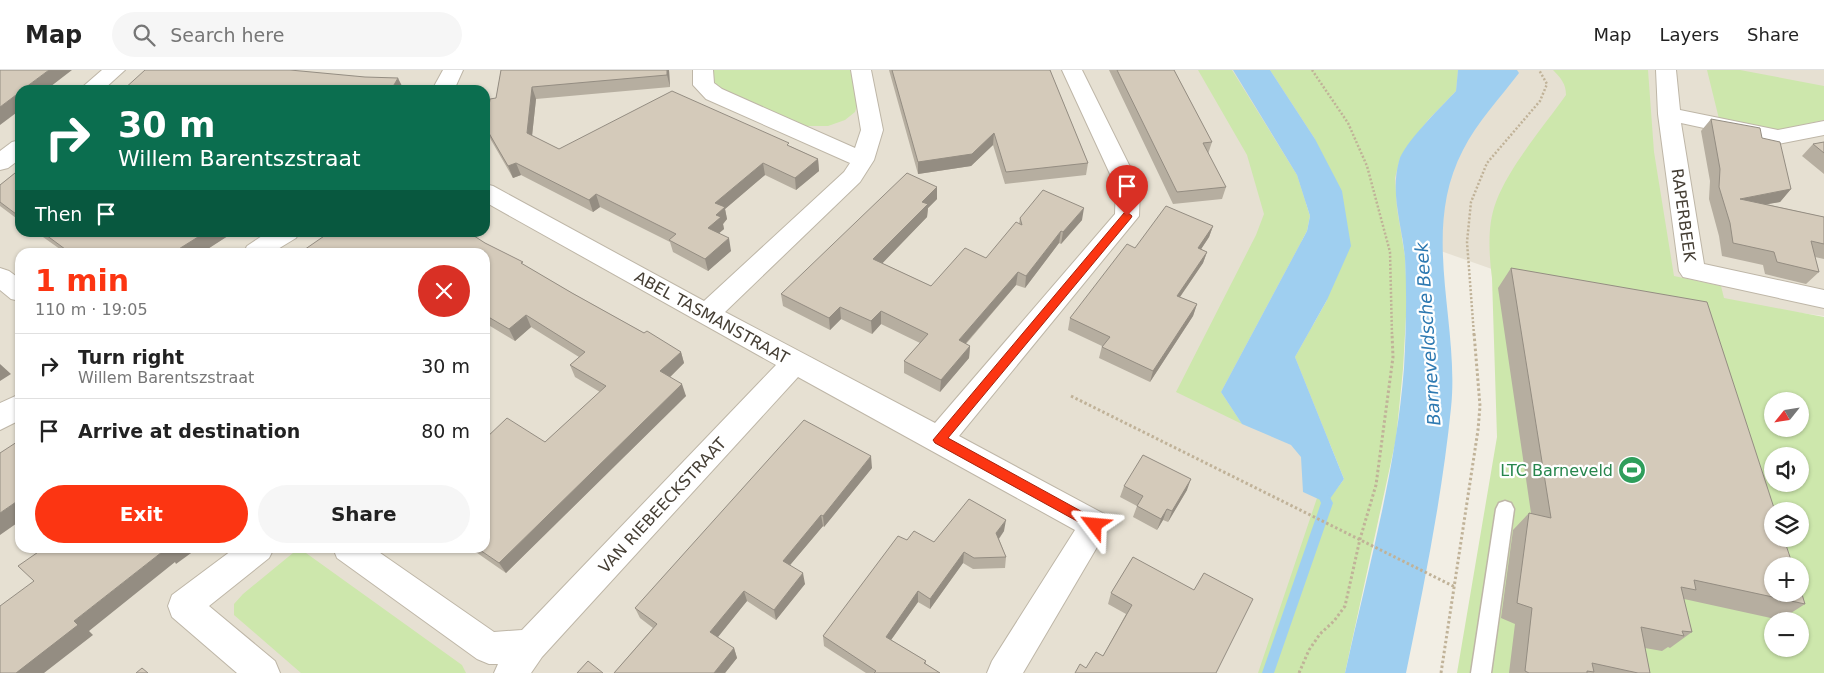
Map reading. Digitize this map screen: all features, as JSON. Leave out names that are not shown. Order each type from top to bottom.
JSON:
[{"type":"street","points":[[96,85],[115,70]]},
{"type":"street","points":[[446,85],[453,70]]},
{"type":"street","points":[[703,70],[704,85],[714,94],[863,160]]},
{"type":"street","points":[[707,314],[852,177],[863,160],[872,130],[861,70]]},
{"type":"street","points":[[940,440],[1127,216],[1128,187],[1072,70]]},
{"type":"street","name":"RAPERBEEK","points":[[1666,70],[1669,114],[1692,271],[1824,299]]},
{"type":"street","points":[[1669,114],[1778,137],[1824,128]]},
{"type":"street","points":[[0,163],[15,151]]},
{"type":"street","name":"ABEL TASMANSTRAAT","points":[[490,195],[795,363],[1095,525],[1004,673]]},
{"type":"street","points":[[262,248],[279,237]]},
{"type":"street","points":[[0,276],[15,288]]},
{"type":"street","name":"VAN RIEBEECKSTRAAT","points":[[511,673],[530,646],[795,363]]},
{"type":"street","points":[[0,418],[15,408]]},
{"type":"street","points":[[252,553],[184,606],[263,673]]},
{"type":"street","points":[[355,553],[489,648],[530,646]]},
{"type":"lane","points":[[1481,673],[1505,509]]},
{"type":"path","points":[[1299,673],[1308,650],[1344,606],[1360,539],[1376,485],[1392,356],[1390,252],[1367,166],[1348,122],[1312,70]]},
{"type":"path","points":[[1441,673],[1480,406],[1467,242],[1471,202],[1487,163],[1540,101],[1546,91],[1547,84],[1538,70]]},
{"type":"path","points":[[1071,396],[1455,587]]},
{"type":"shaded area","points":[[0,70],[1824,70],[1824,316],[1506,274],[1296,200],[1338,504],[1276,673],[0,673]]},
{"type":"green space","points":[[713,70],[850,70],[858,103],[855,112],[845,120],[828,126],[804,126],[724,91],[712,83]]},
{"type":"green space","points":[[1198,70],[1232,70],[1297,175],[1310,216],[1307,231],[1221,392],[1242,424],[1176,392],[1256,235],[1264,214],[1247,155]]},
{"type":"green space","points":[[1270,70],[1458,70],[1456,91],[1428,120],[1400,158],[1395,178],[1397,209],[1405,256],[1407,299],[1396,439],[1345,673],[1258,673],[1317,498],[1327,502],[1344,479],[1295,357],[1327,300],[1315,139]]},
{"type":"green space","name":"LTC Barneveld","points":[[1553,70],[1648,70],[1654,152],[1674,276],[1721,286],[1724,298],[1824,317],[1824,673],[1457,673],[1497,437],[1490,249],[1491,220],[1496,202],[1509,175],[1566,95],[1561,79]]},
{"type":"green space","points":[[1707,70],[1740,70],[1824,86],[1824,120],[1773,131],[1719,119]]},
{"type":"green space","points":[[293,553],[306,553],[462,665],[466,673],[301,673],[234,615],[234,604],[243,594]]},
{"type":"water","points":[[1233,70],[1270,70],[1315,139],[1342,191],[1351,246],[1327,300],[1295,357],[1344,479],[1327,503],[1303,492],[1301,457],[1291,445],[1242,424],[1221,392],[1307,231],[1310,216],[1297,175]]},
{"type":"water","name":"Barneveldsche Beek","points":[[1458,70],[1517,70],[1519,73],[1482,120],[1463,150],[1451,181],[1444,213],[1444,278],[1451,343],[1451,408],[1443,475],[1426,574],[1406,673],[1345,673],[1380,522],[1400,407],[1405,354],[1406,286],[1404,246],[1396,197],[1399,161],[1408,145],[1424,125],[1456,91]]},
{"type":"building","points":[[0,70],[49,70],[29,85],[15,85],[15,96],[0,107]]},
{"type":"building","points":[[145,70],[290,70],[398,78],[394,85],[128,85]]},
{"type":"building","points":[[501,70],[667,70],[667,75],[532,87],[527,133],[559,149],[672,91],[789,143],[787,145],[818,159],[795,178],[763,163],[715,203],[725,207],[716,215],[721,217],[708,228],[729,238],[705,259],[669,240],[676,234],[596,194],[589,200],[516,163],[508,166],[490,135],[490,99],[496,98]]},
{"type":"building","points":[[892,70],[1050,70],[1088,163],[1006,172],[994,133],[972,154],[918,162]]},
{"type":"building","points":[[1117,70],[1174,70],[1212,142],[1203,143],[1226,187],[1177,192]]},
{"type":"building","points":[[1711,119],[1760,128],[1762,138],[1780,142],[1791,189],[1740,199],[1824,217],[1824,244],[1811,241],[1819,272],[1777,262],[1774,252],[1733,243],[1730,223],[1719,187],[1720,169]]},
{"type":"building","points":[[1824,142],[1824,153],[1813,144]]},
{"type":"building","points":[[15,173],[15,213],[0,202],[0,185]]},
{"type":"building","points":[[907,173],[937,187],[922,202],[928,204],[873,259],[931,286],[965,248],[986,258],[1016,222],[1022,225],[1020,218],[1043,190],[1084,208],[1063,232],[1061,231],[1026,276],[1018,272],[959,340],[970,346],[941,380],[904,361],[928,334],[881,311],[871,321],[840,307],[829,318],[781,294]]},
{"type":"building","points":[[1166,206],[1213,226],[1198,248],[1207,252],[1177,296],[1197,304],[1153,371],[1102,347],[1110,337],[1070,318],[1127,244],[1135,248]]},
{"type":"building","points":[[49,237],[198,237],[180,248],[64,248]]},
{"type":"building","points":[[323,237],[476,237],[523,262],[521,263],[572,293],[644,333],[647,331],[681,352],[660,371],[682,384],[499,563],[484,553],[490,553],[490,434],[507,418],[545,442],[606,386],[570,365],[585,352],[526,315],[509,329],[490,318],[490,248],[307,248]]},
{"type":"building","name":"LTC Barneveld","points":[[1511,268],[1707,302],[1764,477],[1764,492],[1769,492],[1772,502],[1764,502],[1764,547],[1787,547],[1790,557],[1764,557],[1764,595],[1694,580],[1696,590],[1681,587],[1692,632],[1682,631],[1684,636],[1641,627],[1650,673],[1638,673],[1592,663],[1594,672],[1529,673],[1525,671],[1532,608],[1517,603],[1529,513],[1551,518]]},
{"type":"building","points":[[804,420],[871,456],[823,516],[821,515],[783,561],[803,573],[774,610],[744,591],[710,632],[734,648],[714,673],[614,673],[657,624],[635,608]]},
{"type":"building","points":[[15,443],[15,503],[0,513],[0,453]]},
{"type":"building","points":[[1143,455],[1191,479],[1172,511],[1167,509],[1161,519],[1137,506],[1143,496],[1124,486]]},
{"type":"building","points":[[969,499],[1006,520],[996,533],[1006,557],[974,558],[964,552],[930,599],[918,591],[886,637],[926,661],[924,663],[940,673],[874,673],[876,671],[823,636],[898,536],[907,540],[914,531],[934,542]]},
{"type":"building","points":[[37,553],[161,553],[74,621],[78,625],[16,673],[0,673],[0,606],[34,581],[18,566]]},
{"type":"building","points":[[1133,557],[1194,590],[1204,573],[1253,599],[1216,673],[1075,673],[1080,664],[1086,668],[1096,652],[1103,656],[1132,605],[1111,593]]},
{"type":"building","points":[[588,661],[603,673],[577,673]]},
{"type":"building","points":[[142,668],[148,673],[136,673]]},
{"type":"waterway","points":[[1268,673],[1327,503],[1321,491]]},
{"type":"place","name":"LTC Barneveld","points":[[1632,470]]},
{"type":"route","points":[[1095,525],[940,440],[1127,216]]}]
